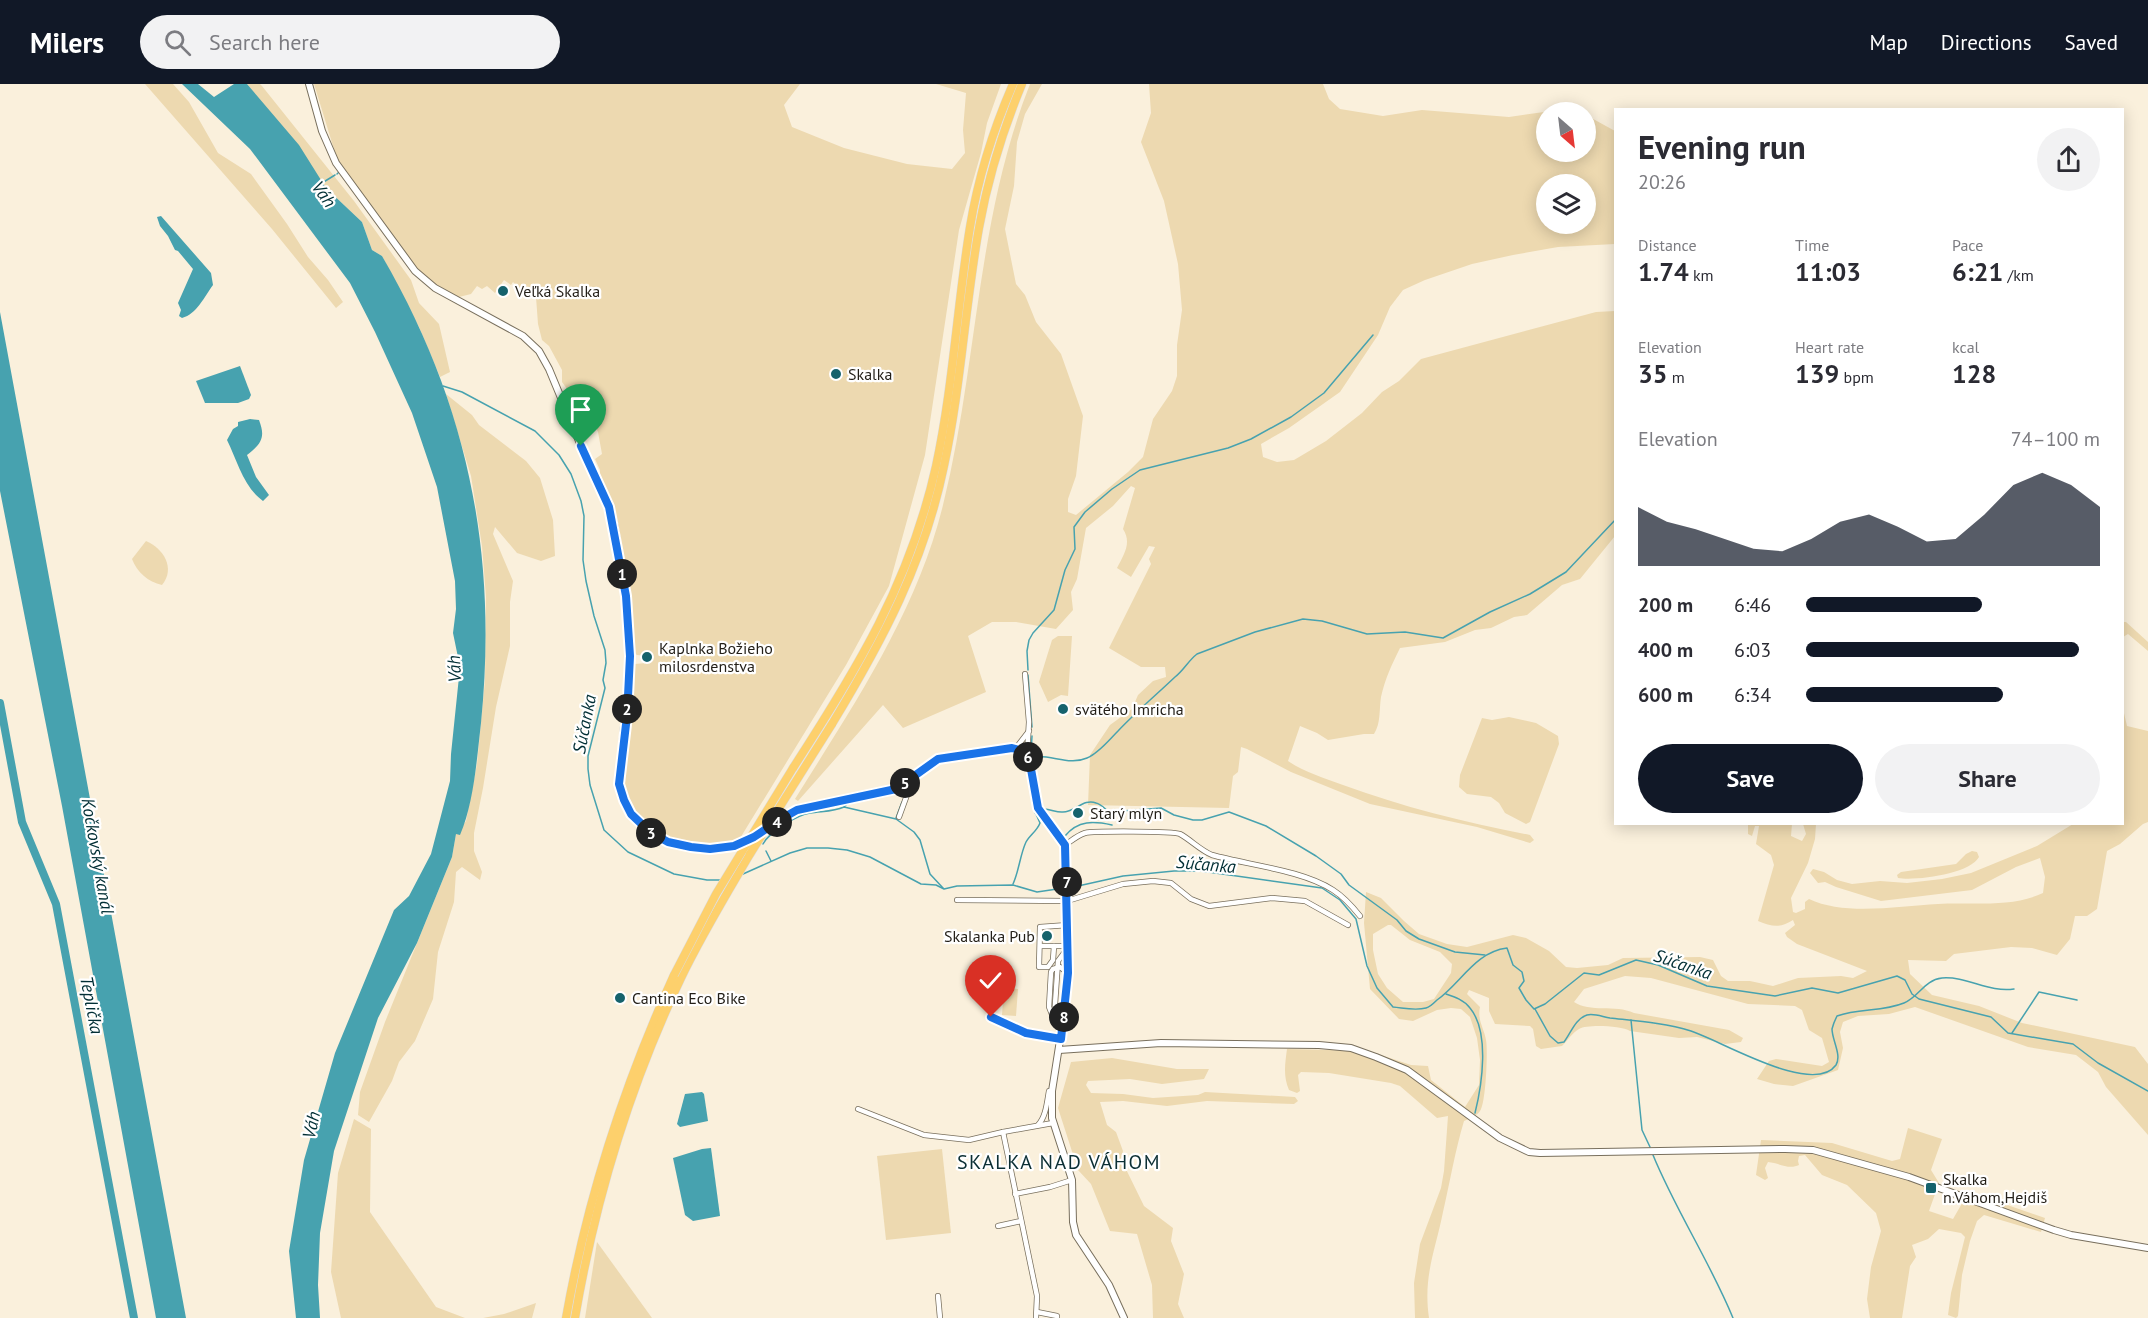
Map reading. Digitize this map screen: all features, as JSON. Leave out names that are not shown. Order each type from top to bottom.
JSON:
[{"type":"highway","points":[[566,1318],[578,1256],[602,1162],[634,1069],[716,894],[854,671],[886,612],[917,534],[933,479],[945,417],[970,225],[980,180],[994,134],[1013,84]]},
{"type":"highway","points":[[574,1318],[586,1258],[614,1155],[677,977],[856,684],[898,606],[926,536],[944,466],[960,371],[979,226],[989,179],[1002,135],[1022,84]]},
{"type":"main road","points":[[309,84],[322,131],[336,163],[418,275],[435,288],[493,318],[531,342],[540,351],[586,459],[606,497],[614,524],[626,596],[630,647],[627,716],[619,784],[624,800],[635,819],[650,832],[668,842],[701,848],[726,847],[749,840],[797,810],[896,789],[938,759],[1016,748],[1027,755],[1031,763],[1038,807],[1065,845],[1068,973],[1052,1091],[1053,1123],[1072,1180],[1073,1222],[1076,1235],[1109,1286],[1124,1318]]},
{"type":"main road","points":[[1059,1050],[1161,1043],[1341,1047],[1377,1057],[1407,1070],[1500,1138],[1529,1152],[1540,1154],[1814,1150],[1909,1177],[2054,1230],[2080,1237],[2148,1248]]},
{"type":"street","points":[[1025,674],[1029,731],[1027,755]]},
{"type":"street","points":[[1016,748],[1029,731]]},
{"type":"street","points":[[899,817],[907,795],[909,780]]},
{"type":"street","points":[[1065,845],[1082,834],[1097,831],[1172,832],[1181,835],[1212,855],[1311,879],[1333,889],[1347,900],[1360,916]]},
{"type":"street","points":[[957,900],[1067,901],[1123,884],[1153,881],[1171,884],[1191,899],[1209,906],[1272,898],[1305,901],[1348,925]]},
{"type":"street","points":[[1054,946],[1053,960],[1048,967],[1039,967],[1040,927],[1068,925]]},
{"type":"street","points":[[1041,946],[1068,946]]},
{"type":"street","points":[[1058,967],[1058,961],[1068,946]]},
{"type":"street","points":[[991,1017],[1026,1033],[1061,1036],[1049,1007],[1051,972],[1058,967],[1064,968],[1068,973]]},
{"type":"street","points":[[1036,1126],[1041,1123],[1049,1091],[1052,1091]]},
{"type":"street","points":[[858,1110],[924,1135],[969,1140],[1053,1123]]},
{"type":"street","points":[[1003,1132],[1037,1296],[1036,1318]]},
{"type":"street","points":[[1015,1194],[1050,1188],[1072,1180]]},
{"type":"street","points":[[998,1226],[1021,1221]]},
{"type":"street","points":[[938,1296],[940,1318]]},
{"type":"street","points":[[1037,1312],[1057,1316],[1057,1318]]},
{"type":"shaded area","points":[[145,84],[173,84],[189,102],[218,153],[251,174],[308,257],[343,302],[336,308],[272,229]]},
{"type":"shaded area","points":[[247,84],[262,86],[354,201],[411,280],[419,303],[439,324],[450,372],[440,377],[419,327],[382,256],[372,250],[362,222],[326,188]]},
{"type":"shaded area","points":[[314,84],[800,84],[784,105],[792,127],[844,148],[907,164],[952,169],[965,153],[963,130],[966,93],[936,84],[1001,84],[987,123],[959,230],[925,455],[889,586],[846,665],[739,840],[734,843],[709,846],[664,837],[646,826],[634,813],[627,797],[624,759],[631,676],[635,664],[646,663],[647,656],[633,652],[633,616],[614,509],[600,480],[600,470],[595,459],[602,454],[598,432],[586,406],[575,400],[562,382],[562,370],[549,346],[542,340],[536,297],[514,287],[513,282],[511,285],[504,280],[495,293],[487,286],[482,289],[477,286],[471,294],[459,297],[420,275],[337,159]]},
{"type":"shaded area","points":[[1030,84],[1042,84],[1025,114],[1017,142],[1014,186],[1005,229],[1016,284],[1025,295],[1036,322],[1061,354],[1083,416],[1076,476],[1068,499],[1068,512],[1076,515],[1143,457],[1153,419],[1172,391],[1177,376],[1177,345],[1182,310],[1178,264],[1164,201],[1141,142],[1151,113],[1149,84],[1323,84],[1329,99],[1340,109],[1383,116],[1422,110],[1509,117],[1536,113],[1536,162],[1596,162],[1596,121],[1614,130],[1614,244],[1558,247],[1513,255],[1472,264],[1403,290],[1390,307],[1378,335],[1340,392],[1289,428],[1261,444],[1263,457],[1277,462],[1294,460],[1326,441],[1362,413],[1382,392],[1399,381],[1421,359],[1596,312],[1614,311],[1614,537],[1580,579],[1562,585],[1527,615],[1514,617],[1491,628],[1475,630],[1445,642],[1400,648],[1381,697],[1379,721],[1374,734],[1328,740],[1300,726],[1288,761],[1314,774],[1366,793],[1459,820],[1530,835],[1534,840],[1530,843],[1477,827],[1370,804],[1291,772],[1241,747],[1238,772],[1233,776],[1229,808],[1088,805],[1090,755],[1110,725],[1132,709],[1138,695],[1153,681],[1166,677],[1165,667],[1141,667],[1109,648],[1151,564],[1149,559],[1155,547],[1149,546],[1131,577],[1117,568],[1127,544],[1123,529],[1135,488],[1131,486],[1113,506],[1086,528],[1077,579],[1071,592],[1073,610],[1056,629],[1016,622],[992,622],[968,636],[986,692],[903,728],[883,705],[798,801],[795,799],[881,657],[900,621],[932,545],[955,452],[988,240],[1012,135]]},
{"type":"shaded area","points":[[446,394],[472,415],[479,425],[526,461],[540,478],[553,520],[555,556],[541,561],[517,553],[495,527],[493,534],[513,581],[510,602],[510,646],[496,707],[474,833],[474,851],[482,872],[480,880],[462,867],[456,872],[454,902],[438,952],[433,999],[415,1041],[399,1062],[392,1081],[369,1122],[358,1115],[360,1092],[385,1022],[452,857],[456,834],[466,821],[477,764],[485,680],[486,597],[482,546],[471,476]]},
{"type":"shaded area","points":[[146,541],[158,548],[166,559],[168,572],[162,585],[144,576],[132,559]]},
{"type":"shaded area","points":[[2124,622],[2148,642],[2148,651],[2128,634],[2124,636]]},
{"type":"shaded area","points":[[1058,636],[1072,636],[1068,696],[1061,695],[1048,702],[1039,682],[1052,640]]},
{"type":"shaded area","points":[[2124,713],[2127,726],[2148,731],[2148,822],[2107,851],[2097,909],[2087,916],[2075,916],[2070,939],[2057,955],[2032,948],[2011,947],[1954,954],[1946,961],[1908,960],[1910,974],[1932,995],[1979,1006],[2022,1023],[2135,1047],[2148,1064],[2148,1135],[2106,1087],[2098,1072],[2076,1055],[2028,1047],[1915,1007],[1889,1014],[1858,1016],[1843,1022],[1840,1032],[1843,1048],[1838,1070],[1793,1086],[1757,1079],[1769,1061],[1776,1059],[1822,1066],[1829,1062],[1822,1038],[1809,1030],[1802,1010],[1795,1006],[1748,1004],[1651,978],[1625,976],[1584,989],[1574,1002],[1587,1007],[1627,1010],[1729,1030],[1743,1038],[1741,1042],[1725,1044],[1697,1037],[1679,1038],[1597,1026],[1579,1029],[1562,1046],[1541,1049],[1536,1046],[1533,1029],[1530,1026],[1495,1024],[1489,1011],[1489,998],[1469,990],[1467,994],[1480,1007],[1480,1020],[1486,1040],[1487,1065],[1484,1098],[1479,1113],[1464,1121],[1458,1144],[1431,1264],[1428,1289],[1429,1318],[1415,1318],[1414,1283],[1420,1244],[1441,1188],[1448,1116],[1437,1118],[1400,1086],[1391,1083],[1329,1073],[1301,1072],[1298,1075],[1300,1091],[1297,1093],[1289,1090],[1287,1085],[1285,1070],[1287,1049],[1369,1051],[1411,1065],[1428,1066],[1431,1080],[1465,1107],[1479,1085],[1480,1060],[1477,1038],[1470,1017],[1461,1009],[1437,1010],[1413,1021],[1399,1019],[1370,989],[1364,923],[1366,892],[1381,898],[1419,934],[1447,944],[1467,947],[1513,935],[1526,938],[1549,951],[1566,967],[1577,968],[1608,965],[1623,958],[1700,957],[1713,960],[1721,976],[1728,981],[1750,981],[1773,986],[1798,978],[1841,976],[1853,978],[1867,971],[1797,944],[1785,933],[1795,925],[1793,920],[1776,926],[1758,921],[1774,865],[1771,855],[1756,844],[1759,826],[1755,826],[1752,836],[1748,834],[1748,825],[1792,825],[1791,836],[1802,841],[1806,834],[1803,825],[1816,825],[1815,839],[1808,863],[1791,898],[1793,912],[1796,913],[1805,909],[1805,902],[1809,899],[1838,907],[1872,909],[1938,904],[2005,903],[2031,898],[2043,893],[2045,877],[2040,858],[2016,867],[1972,890],[1881,901],[1825,882],[1818,883],[1810,873],[1813,869],[1852,884],[1880,881],[1907,883],[1942,879],[1971,873],[2037,846],[2071,825],[2124,825]],"holes":[[[1391,925],[1410,940],[1440,952],[1452,964],[1451,973],[1434,999],[1423,1002],[1403,1002],[1387,988],[1378,974],[1373,950],[1373,934]]]},
{"type":"shaded area","points":[[1509,717],[1536,723],[1558,736],[1559,744],[1530,822],[1526,824],[1505,813],[1499,803],[1491,797],[1467,794],[1459,787],[1460,775],[1482,718],[1492,720]]},
{"type":"shaded area","points":[[1972,851],[1977,852],[1979,857],[1965,868],[1929,877],[1898,878],[1897,875],[1901,872],[1956,864]]},
{"type":"shaded area","points":[[1004,988],[1018,989],[1016,1016],[1002,1015]]},
{"type":"shaded area","points":[[1112,1058],[1177,1069],[1209,1069],[1204,1079],[1162,1084],[1130,1079],[1088,1081],[1086,1085],[1091,1093],[1153,1098],[1198,1095],[1205,1092],[1295,1097],[1298,1101],[1294,1104],[1207,1101],[1167,1106],[1123,1101],[1100,1102],[1107,1125],[1116,1132],[1123,1151],[1121,1159],[1144,1206],[1173,1228],[1171,1241],[1184,1274],[1178,1304],[1184,1318],[1153,1318],[1152,1285],[1137,1234],[1110,1231],[1091,1184],[1078,1170],[1058,1108],[1071,1062]]},
{"type":"shaded area","points":[[354,1119],[371,1129],[370,1212],[436,1307],[465,1318],[341,1318],[331,1272],[338,1173]]},
{"type":"shaded area","points":[[1908,1128],[1942,1139],[1931,1170],[1939,1183],[1929,1211],[1953,1219],[1968,1193],[2045,1218],[2041,1232],[1984,1215],[1977,1221],[1962,1275],[1956,1318],[1948,1315],[1965,1237],[1961,1233],[1939,1229],[1928,1239],[1912,1245],[1916,1257],[1910,1266],[1902,1318],[1870,1318],[1867,1299],[1871,1267],[1881,1231],[1876,1213],[1847,1185],[1822,1175],[1805,1155],[1799,1156],[1799,1165],[1795,1166],[1788,1167],[1768,1162],[1765,1168],[1768,1178],[1765,1180],[1756,1175],[1761,1140],[1832,1143],[1892,1161],[1900,1159]]},
{"type":"shaded area","points":[[942,1149],[951,1233],[886,1240],[877,1156]]},
{"type":"shaded area","points":[[597,1242],[652,1318],[585,1318]]},
{"type":"shaded area","points":[[536,1303],[532,1318],[483,1318],[504,1314]]},
{"type":"water","name":"Váh","points":[[182,84],[198,84],[214,97],[234,84],[247,84],[299,145],[326,188],[362,222],[372,250],[382,256],[412,312],[436,368],[456,424],[470,481],[480,540],[485,599],[485,660],[481,723],[472,794],[465,822],[460,835],[456,834],[452,857],[417,943],[378,1018],[334,1151],[320,1233],[318,1285],[320,1318],[296,1318],[289,1251],[304,1160],[335,1053],[394,910],[409,896],[431,854],[450,781],[460,667],[453,633],[456,609],[455,581],[437,487],[412,413],[350,283],[250,149]]},
{"type":"water","points":[[161,216],[211,273],[213,285],[196,309],[182,318],[179,316],[181,310],[178,303],[193,269],[175,250],[160,226],[157,217]]},
{"type":"water","name":"Kočkovský kanál","points":[[0,312],[186,1318],[156,1318],[62,806],[0,491]]},
{"type":"water","points":[[240,366],[251,395],[249,399],[238,403],[205,403],[196,381]]},
{"type":"water","points":[[250,419],[259,420],[262,432],[259,444],[247,455],[256,477],[269,495],[263,501],[246,481],[227,440],[233,429],[238,426],[238,422]]},
{"type":"water","points":[[702,1092],[708,1121],[680,1127],[677,1124],[685,1094]]},
{"type":"water","points":[[711,1148],[720,1216],[693,1221],[685,1215],[673,1158]]},
{"type":"waterway","name":"Váh","points":[[322,183],[335,175]]},
{"type":"waterway","points":[[1028,670],[1029,640],[1054,610],[1065,570],[1075,549],[1074,527],[1085,512],[1112,489],[1140,470],[1228,448],[1251,439],[1291,417],[1324,393],[1373,335]]},
{"type":"waterway","name":"Súčanka","points":[[443,386],[462,392],[535,431],[559,455],[571,474],[581,501],[584,516],[583,560],[586,581],[605,650],[606,663],[603,680],[605,688],[588,756],[590,785],[604,830],[628,852],[674,874],[721,880]]},
{"type":"waterway","points":[[1033,757],[1074,761],[1091,756],[1104,746],[1197,654],[1255,632],[1303,619],[1322,621],[1367,634],[1405,632],[1443,638],[1490,612],[1530,594],[1566,572],[1614,521]]},
{"type":"waterway","points":[[1028,675],[1032,727]]},
{"type":"waterway","name":"Teplička","points":[[0,703],[22,822],[56,904],[134,1318]]},
{"type":"waterway","points":[[1031,753],[1032,736]]},
{"type":"waterway","points":[[1028,768],[1035,813]]},
{"type":"waterway","points":[[844,807],[847,804],[885,795]]},
{"type":"waterway","points":[[896,818],[902,802]]},
{"type":"waterway","points":[[1044,809],[1067,811],[1092,802],[1100,804],[1109,812],[1161,808],[1174,815],[1193,820],[1202,820],[1229,812],[1266,826],[1316,856],[1341,874],[1349,885],[1397,920],[1406,931],[1419,939],[1455,952],[1485,955]]},
{"type":"waterway","points":[[763,844],[771,834],[784,825],[810,813],[844,807],[896,819],[914,832],[920,840],[930,874],[943,888]]},
{"type":"waterway","points":[[1013,884],[1026,842],[1040,823],[1037,813]]},
{"type":"waterway","points":[[1065,836],[1081,824],[1112,825]]},
{"type":"waterway","name":"Súčanka","points":[[743,874],[790,853],[807,848],[828,848],[847,850],[870,857],[921,884],[936,885],[944,889],[957,886],[1013,885],[1037,892],[1064,888]]},
{"type":"waterway","points":[[766,851],[771,861]]},
{"type":"waterway","name":"Súčanka","points":[[1069,888],[1123,876],[1174,871],[1201,871],[1322,888],[1340,900],[1356,919],[1367,966],[1377,988],[1393,1007],[1410,1009],[1429,1007],[1486,955],[1507,948],[1513,965],[1522,972],[1524,981],[1519,988],[1534,1009],[1545,1004],[1584,973],[1599,975],[1636,960],[1658,965],[1707,986],[1775,996],[1812,988],[1838,993],[1897,976],[1905,980],[1912,994],[1919,999],[1991,1017],[2008,1033],[2073,1044],[2098,1063],[2148,1091]]},
{"type":"waterway","points":[[1535,1009],[1550,1036],[1558,1043],[1564,1042],[1576,1023],[1583,1017],[1596,1015],[1681,1028],[1788,1071],[1808,1074],[1824,1073],[1836,1065],[1838,1057],[1832,1029],[1837,1016],[1896,1006],[1914,997],[1926,985],[1942,978],[1960,979],[1996,989],[2014,989]]},
{"type":"waterway","points":[[2012,1033],[2039,992],[2077,1000]]},
{"type":"waterway","points":[[1446,994],[1468,1005],[1476,1018],[1480,1031],[1483,1059],[1475,1113]]},
{"type":"waterway","points":[[1631,1020],[1642,1130],[1650,1147]]},
{"type":"waterway","points":[[1653,1155],[1733,1318]]},
{"type":"place","name":"Veľká Skalka","points":[[503,291]]},
{"type":"place","name":"Skalka","points":[[836,374]]},
{"type":"place","name":"Kaplnka Božieho milosrdenstva","points":[[647,657]]},
{"type":"place","name":"svätého Imricha","points":[[1063,709]]},
{"type":"place","name":"Starý mlyn","points":[[1078,813]]},
{"type":"place","name":"Skalanka Pub","points":[[1047,936]]},
{"type":"place","name":"Cantina Eco Bike","points":[[620,998]]},
{"type":"place","name":"Skalka n.Váhom,Hejdiš","points":[[1931,1188]]},
{"type":"district","name":"SKALKA NAD VÁHOM","points":[[1059,1162]]},
{"type":"route","points":[[581,446],[609,507],[626,596],[630,634],[629,686],[619,784],[631,814],[650,832],[668,842],[691,847],[710,849],[734,846],[744,843],[797,810],[896,789],[938,759],[1006,748],[1021,750],[1028,757],[1038,808],[1065,845],[1068,973],[1061,1039],[1026,1033],[991,1017]]}]
